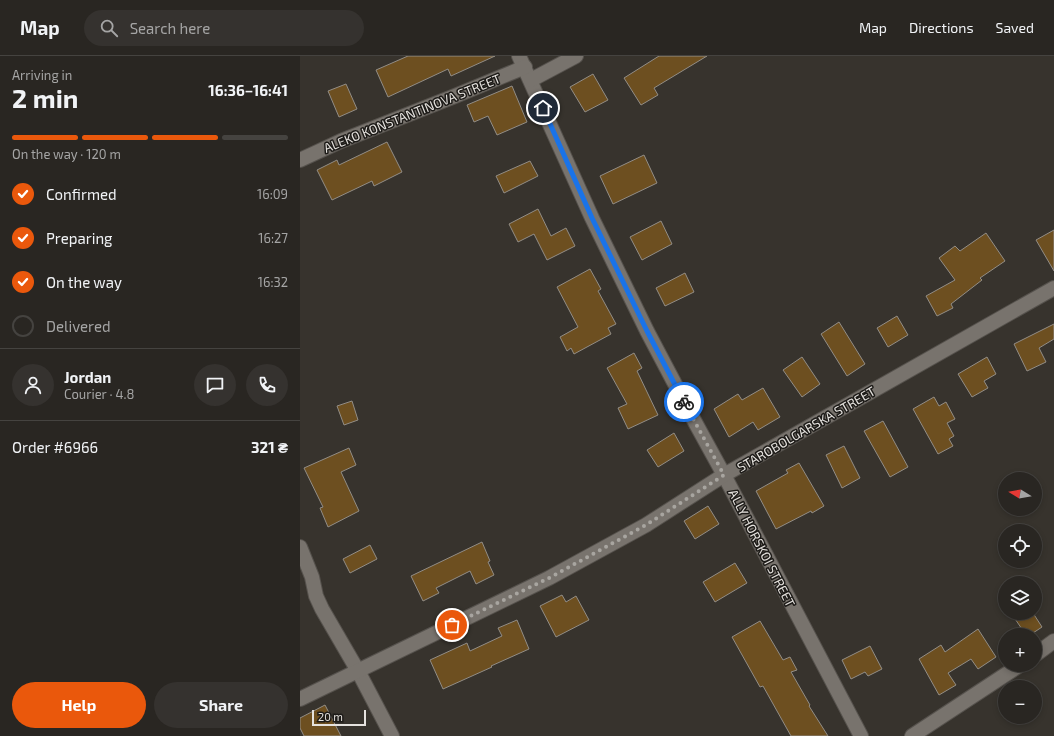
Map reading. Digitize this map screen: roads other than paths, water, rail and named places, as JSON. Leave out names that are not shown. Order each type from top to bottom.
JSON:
[{"type":"street","points":[[531,80],[576,56]]},
{"type":"street","name":"ALLY HORSKOI STREET","points":[[522,62],[592,218],[647,331],[861,736]]},
{"type":"street","name":"ALEKO KONSTANTINOVA STREET","points":[[300,160],[341,141],[455,96],[522,62]]},
{"type":"street","name":"STAROBOLGARSKA STREET","points":[[300,699],[549,578],[646,525],[724,475],[1054,288]]},
{"type":"street","points":[[300,547],[312,577],[316,596],[322,609],[358,671],[392,736]]},
{"type":"street","points":[[1042,650],[1054,641]]},
{"type":"street","points":[[912,736],[1009,672]]}]
